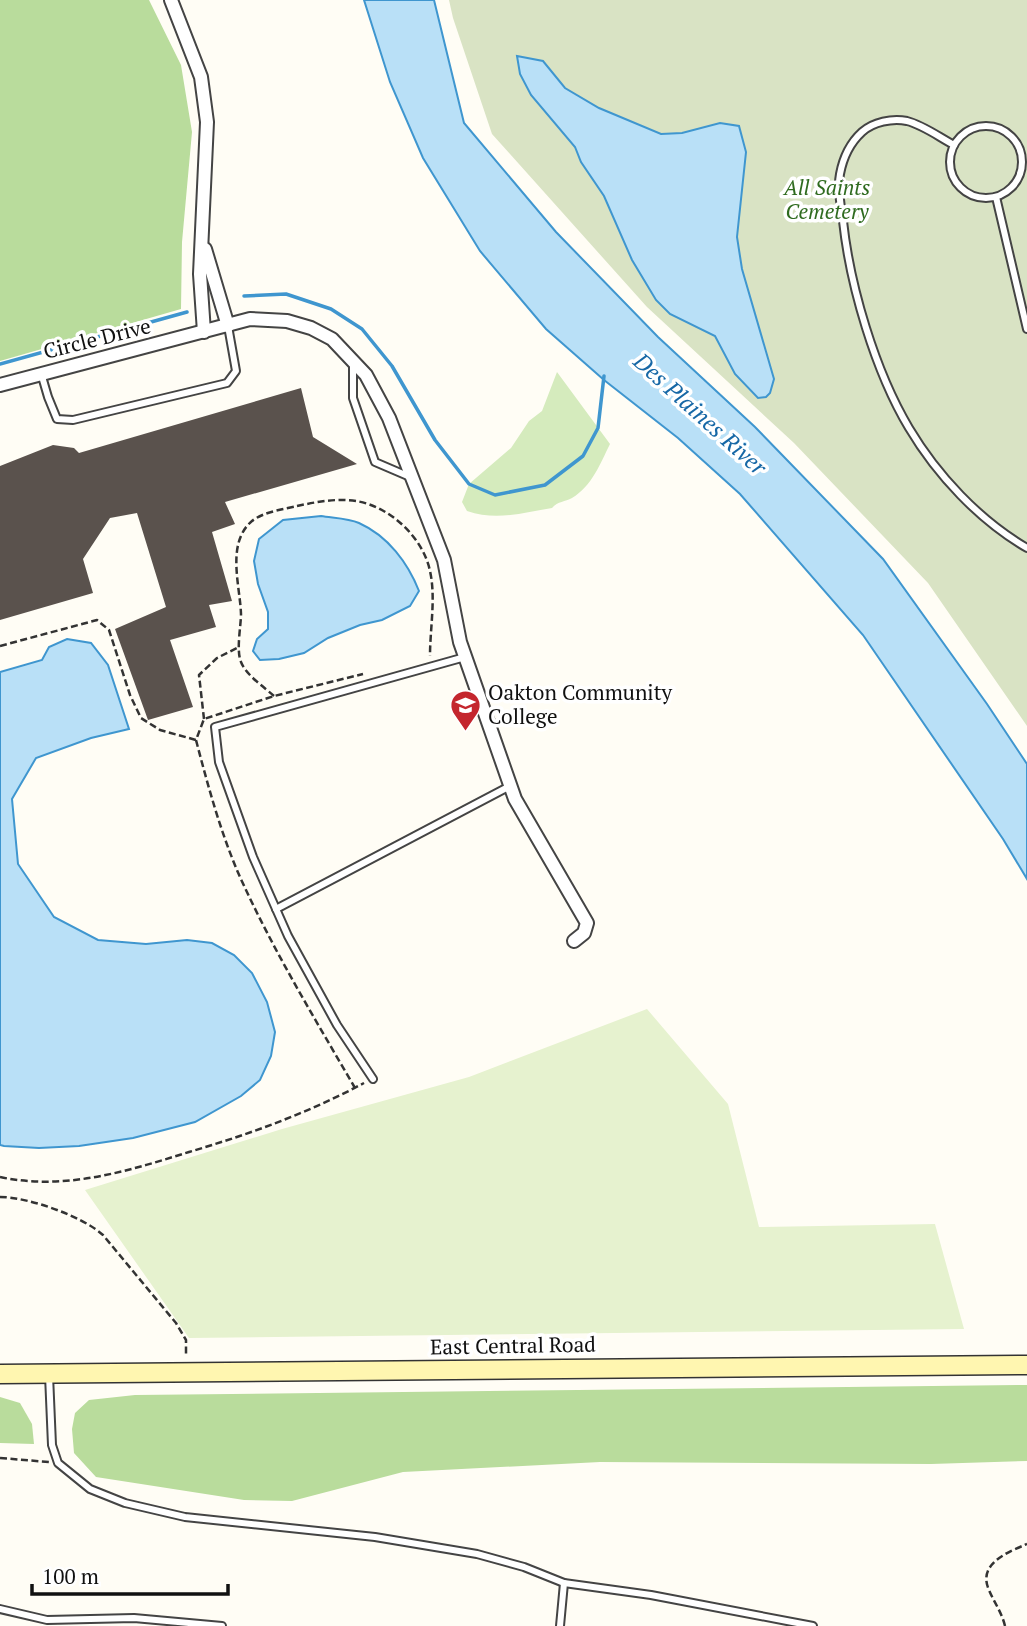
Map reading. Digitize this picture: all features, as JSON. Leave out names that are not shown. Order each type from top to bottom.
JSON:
[{"type":"main road","name":"East Central Road","points":[[0,1374],[1027,1365]]},
{"type":"street","points":[[171,0],[201,77],[207,122],[200,274],[204,332]]},
{"type":"street","points":[[203,244],[228,326]]},
{"type":"street","name":"Circle Drive","points":[[0,385],[250,319],[287,321],[311,328],[332,339],[352,358],[366,375],[389,418],[444,560],[460,642],[515,799],[587,923],[584,933],[574,941]]},
{"type":"lane","points":[[954,145],[905,121],[870,125],[859,135],[844,157],[839,176],[847,258],[862,314],[889,388],[908,427],[934,465],[971,505],[1027,548]]},
{"type":"lane","points":[[982,126],[1004,130],[1020,147],[1025,158],[1018,179],[1005,193],[996,197],[975,197],[958,185],[950,165],[954,145],[961,136],[982,126]]},
{"type":"lane","points":[[1018,179],[1027,184]]},
{"type":"lane","points":[[996,197],[1027,329]]},
{"type":"lane","points":[[41,373],[57,419],[73,420],[227,383],[236,371],[228,326]]},
{"type":"lane","points":[[352,358],[353,398],[375,462],[411,477]]},
{"type":"lane","points":[[373,1079],[337,1025],[288,936],[253,857],[219,762],[215,727],[465,657]]},
{"type":"lane","points":[[276,909],[511,785]]},
{"type":"lane","points":[[49,1373],[52,1445],[58,1463],[90,1489],[125,1503],[185,1517],[375,1537],[477,1554],[524,1567],[564,1583],[678,1600],[813,1626]]},
{"type":"lane","points":[[560,1626],[564,1583]]},
{"type":"lane","points":[[0,1609],[47,1620],[134,1618],[222,1626]]},
{"type":"path","points":[[274,696],[240,662],[241,616],[236,562],[240,539],[252,521],[280,510],[324,500],[356,501],[376,508],[401,524],[417,540],[430,569],[431,666]]},
{"type":"path","points":[[0,646],[97,620],[109,630],[130,695],[141,718],[160,730],[196,740]]},
{"type":"path","points":[[240,646],[217,658],[199,675],[204,719],[196,740],[207,785],[239,875],[282,962],[355,1088]]},
{"type":"path","points":[[204,719],[274,696],[365,674]]},
{"type":"path","points":[[0,1177],[53,1182],[117,1174],[246,1135],[323,1105],[373,1079]]},
{"type":"path","points":[[0,1197],[65,1212],[92,1225],[103,1235],[176,1323],[186,1340],[185,1372]]},
{"type":"path","points":[[0,1458],[58,1463]]},
{"type":"path","points":[[1005,1626],[986,1586],[987,1572],[994,1561],[1027,1545]]},
{"type":"green space","points":[[0,0],[149,0],[181,65],[192,132],[182,242],[181,309],[0,361]]},
{"type":"green space","name":"All Saints Cemetery","points":[[449,0],[1027,0],[1027,726],[928,583],[794,443],[647,307],[492,134]]},
{"type":"green space","points":[[557,372],[610,444],[595,474],[579,493],[552,508],[499,516],[467,511],[462,502],[469,484],[511,448],[529,421],[542,411]]},
{"type":"green space","points":[[647,1009],[728,1104],[759,1227],[935,1224],[964,1329],[189,1338],[85,1190],[282,1129],[469,1077]]},
{"type":"green space","points":[[1027,1385],[1027,1461],[931,1464],[600,1462],[403,1472],[292,1501],[244,1500],[96,1477],[74,1453],[72,1429],[75,1413],[89,1400],[135,1395]]},
{"type":"green space","points":[[0,1397],[20,1403],[32,1424],[34,1444],[0,1443]]},
{"type":"water","name":"Des Plaines River","points":[[364,0],[434,0],[464,123],[556,232],[658,337],[755,427],[883,559],[1027,764],[1027,879],[1003,839],[863,635],[740,494],[678,438],[604,380],[546,329],[480,251],[423,158],[390,82]]},
{"type":"water","points":[[517,56],[543,61],[565,88],[599,108],[661,134],[682,133],[720,123],[739,126],[746,152],[737,237],[742,269],[774,379],[766,397],[758,398],[735,374],[715,336],[670,314],[656,300],[632,260],[604,196],[581,162],[575,147],[531,95],[520,74]]},
{"type":"water","points":[[321,516],[355,521],[379,535],[396,551],[419,591],[410,606],[382,620],[360,625],[328,638],[304,653],[260,660],[253,651],[257,639],[268,629],[268,612],[258,584],[254,561],[259,539],[283,520]]},
{"type":"water","points":[[67,639],[91,643],[108,665],[129,729],[91,738],[36,758],[12,799],[18,864],[54,917],[98,940],[146,944],[187,940],[212,943],[234,955],[252,973],[267,1002],[275,1032],[271,1056],[260,1080],[241,1096],[195,1122],[133,1138],[79,1146],[4,1146],[0,1145],[0,672],[42,660],[49,647]]},
{"type":"building","points":[[301,388],[313,437],[357,464],[225,502],[235,524],[212,532],[232,601],[209,605],[216,627],[170,640],[193,707],[148,720],[115,629],[166,607],[137,513],[110,518],[83,559],[93,593],[0,620],[0,466],[53,445],[74,448],[79,453]]},
{"type":"waterway","points":[[244,296],[286,294],[331,309],[362,329],[392,366],[435,440],[469,484],[495,495],[545,485],[583,456],[598,428],[604,376]]},
{"type":"waterway","points":[[0,364],[187,312]]},
{"type":"place","name":"Oakton Community College","points":[[465,732]]}]
